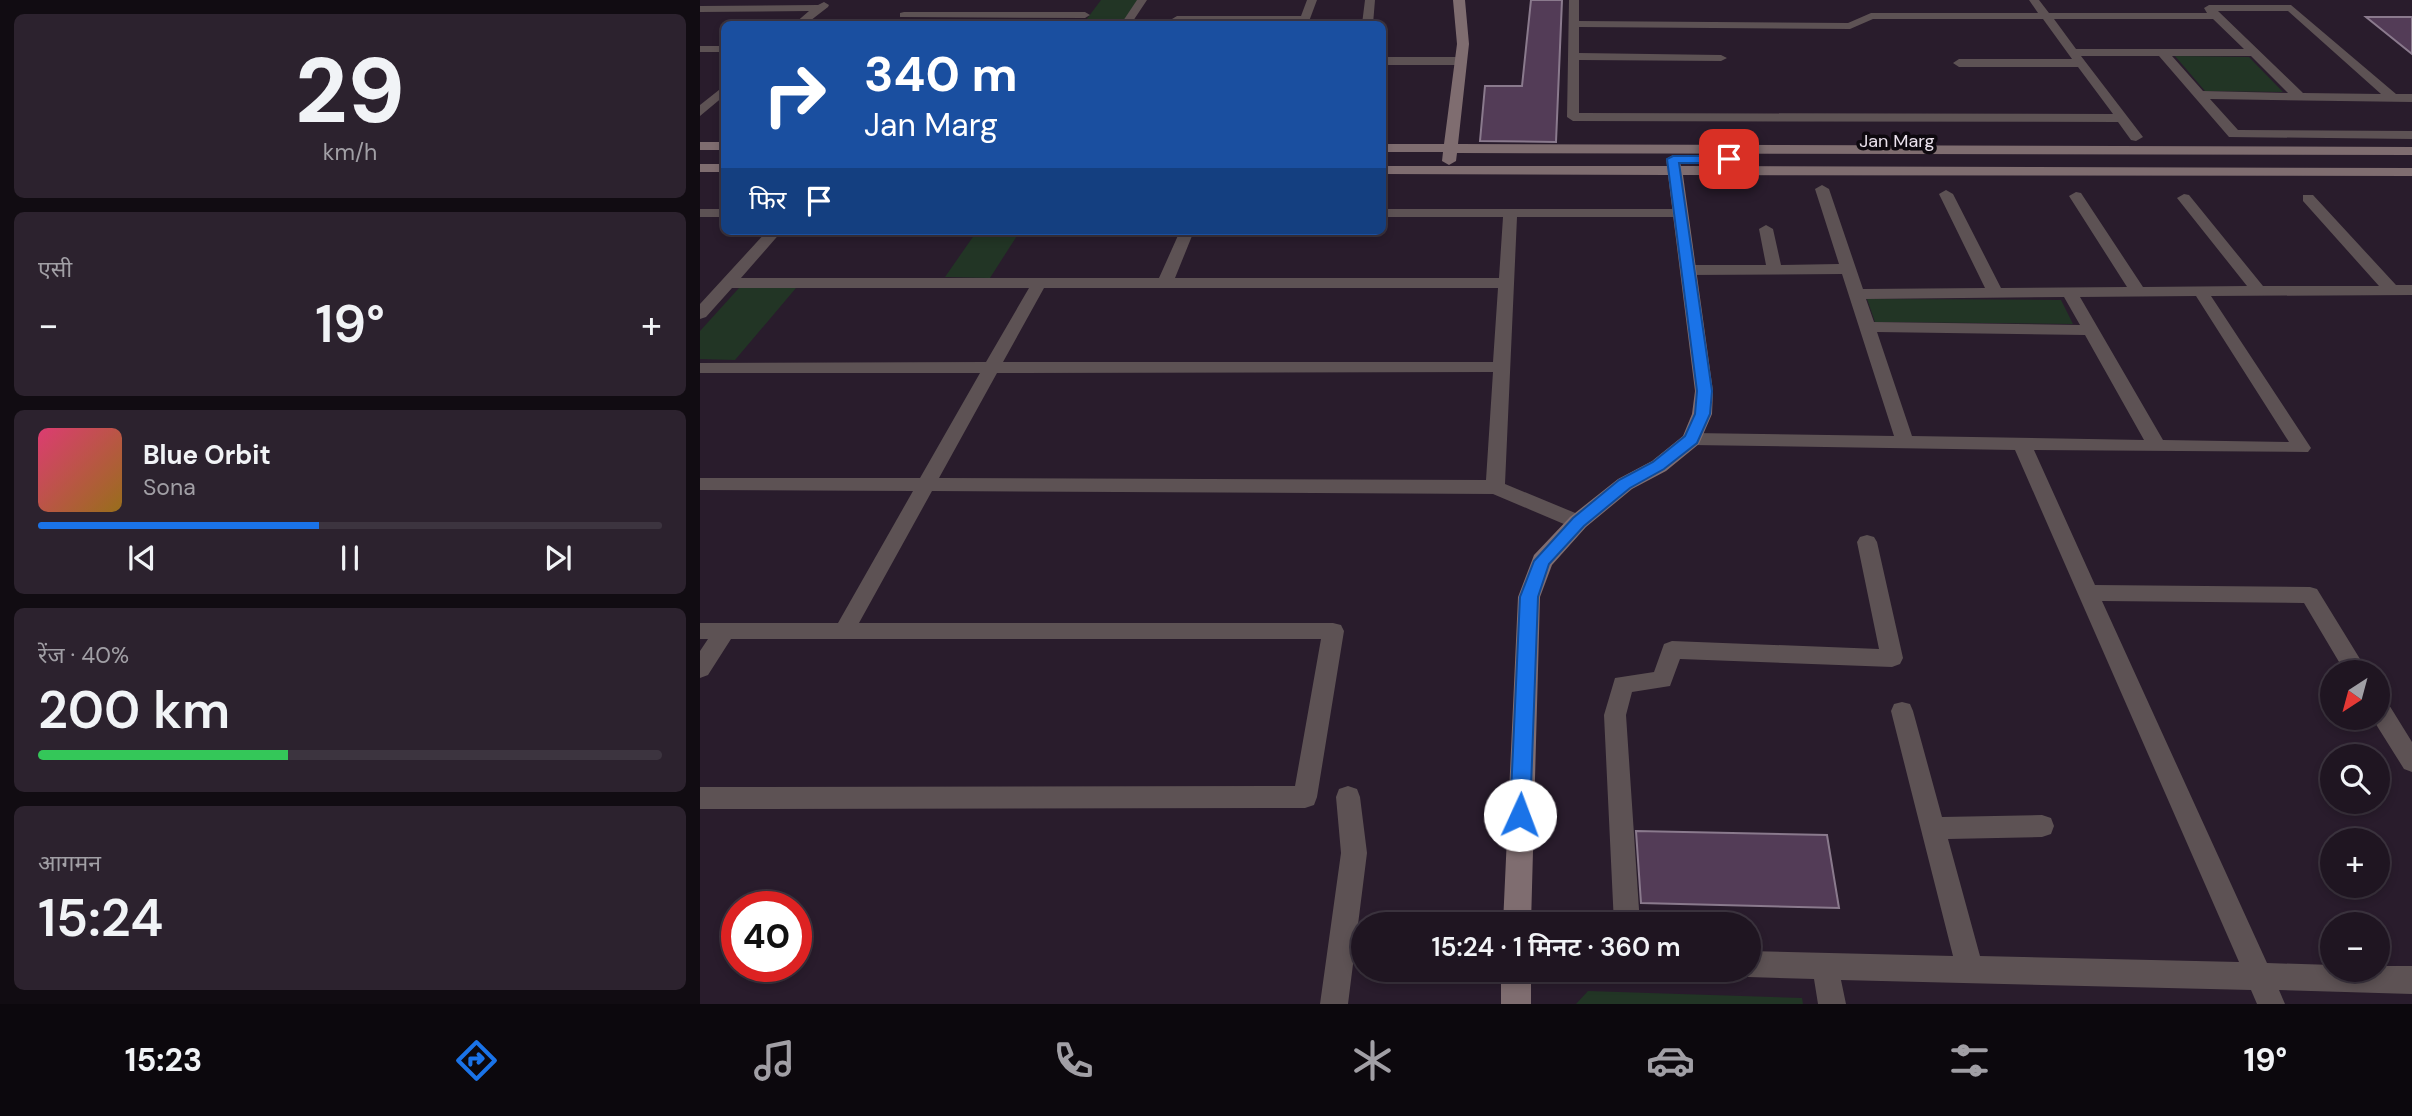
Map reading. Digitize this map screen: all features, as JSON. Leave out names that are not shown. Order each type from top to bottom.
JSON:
[{"type":"street","points":[[804,21],[830,0]]},
{"type":"street","points":[[1128,21],[1142,0]]},
{"type":"street","points":[[1303,21],[1312,0]]},
{"type":"street","points":[[1368,21],[1370,0]]},
{"type":"street","points":[[1450,159],[1463,44],[1460,0]]},
{"type":"street","points":[[1574,0],[1573,117],[2122,118]]},
{"type":"street","points":[[2034,0],[2136,137]]},
{"type":"street","points":[[700,9],[820,8]]},
{"type":"street","points":[[1574,24],[1850,26],[1871,16],[2046,16],[2209,8],[2291,8],[2392,97]]},
{"type":"street","points":[[2209,8],[2299,96]]},
{"type":"street","points":[[904,15],[1085,16]]},
{"type":"street","points":[[1178,18],[1272,21]]},
{"type":"street","points":[[700,49],[721,49]]},
{"type":"street","points":[[2073,52],[2254,53]]},
{"type":"street","points":[[2163,53],[2234,134],[2412,135]]},
{"type":"street","points":[[1574,56],[1721,58]]},
{"type":"street","points":[[1386,61],[1461,61]]},
{"type":"street","points":[[1959,62],[2081,63]]},
{"type":"street","points":[[700,97],[720,94]]},
{"type":"street","points":[[700,112],[720,94]]},
{"type":"street","points":[[2200,95],[2412,98]]},
{"type":"street","points":[[700,146],[721,146]]},
{"type":"street","points":[[1386,149],[1450,159],[2412,151]]},
{"type":"street","points":[[700,157],[721,157]]},
{"type":"street","name":"Jan Marg","points":[[1386,158],[1674,165],[2412,172]]},
{"type":"street","name":"Jan Marg","points":[[1386,169],[1450,159]]},
{"type":"street","name":"Jan Marg","points":[[1674,165],[2412,162]]},
{"type":"street","points":[[1517,912],[1529,597],[1542,561],[1578,522],[1625,484],[1659,466],[1692,439],[1702,414],[1704,391],[1674,165]]},
{"type":"street","points":[[700,168],[721,168]]},
{"type":"street","points":[[1822,189],[1905,442]]},
{"type":"street","points":[[1946,194],[1996,293]]},
{"type":"street","points":[[2076,196],[2138,292]]},
{"type":"street","points":[[2183,198],[2259,291]]},
{"type":"street","points":[[2308,198],[2392,290]]},
{"type":"street","points":[[700,213],[721,213]]},
{"type":"street","points":[[1386,213],[1680,213]]},
{"type":"street","points":[[1495,487],[1510,213]]},
{"type":"street","points":[[1766,229],[1775,270]]},
{"type":"street","points":[[700,314],[771,235]]},
{"type":"street","points":[[1165,283],[1184,235]]},
{"type":"street","points":[[1688,270],[1848,269]]},
{"type":"street","points":[[727,283],[1507,283]]},
{"type":"street","points":[[844,631],[1039,283]]},
{"type":"street","points":[[1856,294],[2412,290]]},
{"type":"street","points":[[1692,439],[2302,448],[2200,291]]},
{"type":"street","points":[[2069,292],[2157,446]]},
{"type":"street","points":[[1867,327],[2090,330]]},
{"type":"street","points":[[700,368],[1503,367]]},
{"type":"street","points":[[2022,444],[2270,1004]]},
{"type":"street","points":[[700,484],[1495,487],[1578,522]]},
{"type":"street","points":[[1626,912],[1615,715],[1623,684],[1662,680],[1672,650],[1892,658],[1867,542]]},
{"type":"street","points":[[2088,593],[2310,594],[2350,660]]},
{"type":"street","points":[[700,631],[1333,631],[1305,797],[700,798]]},
{"type":"street","points":[[700,669],[725,631]]},
{"type":"street","points":[[1902,711],[1970,969]]},
{"type":"street","points":[[2390,726],[2412,762]]},
{"type":"street","points":[[1334,1004],[1354,853],[1348,797]]},
{"type":"street","points":[[1933,828],[2042,826]]},
{"type":"street","points":[[1761,964],[2412,979]]},
{"type":"street","points":[[1825,966],[1832,1004]]},
{"type":"street","points":[[1516,982],[1516,1004]]},
{"type":"green space","points":[[1101,0],[1138,0],[1124,21],[1085,21]]},
{"type":"green space","points":[[2175,56],[2249,57],[2283,92],[2205,91]]},
{"type":"green space","points":[[974,235],[1017,235],[990,278],[945,277]]},
{"type":"green space","points":[[739,288],[796,288],[735,360],[700,359],[700,331]]},
{"type":"green space","points":[[1867,299],[2061,300],[2073,324],[1875,322]]},
{"type":"green space","points":[[1588,991],[1802,998],[1803,1004],[1576,1004]]},
{"type":"building","points":[[1531,0],[1562,0],[1556,142],[1480,141],[1485,86],[1522,86]]},
{"type":"building","points":[[2366,17],[2412,17],[2412,54]]},
{"type":"building","points":[[1636,831],[1827,835],[1839,908],[1641,903]]},
{"type":"route","points":[[1520,815],[1529,597],[1542,561],[1578,522],[1625,484],[1659,466],[1692,439],[1702,414],[1704,391],[1673,159],[1729,159]]}]
